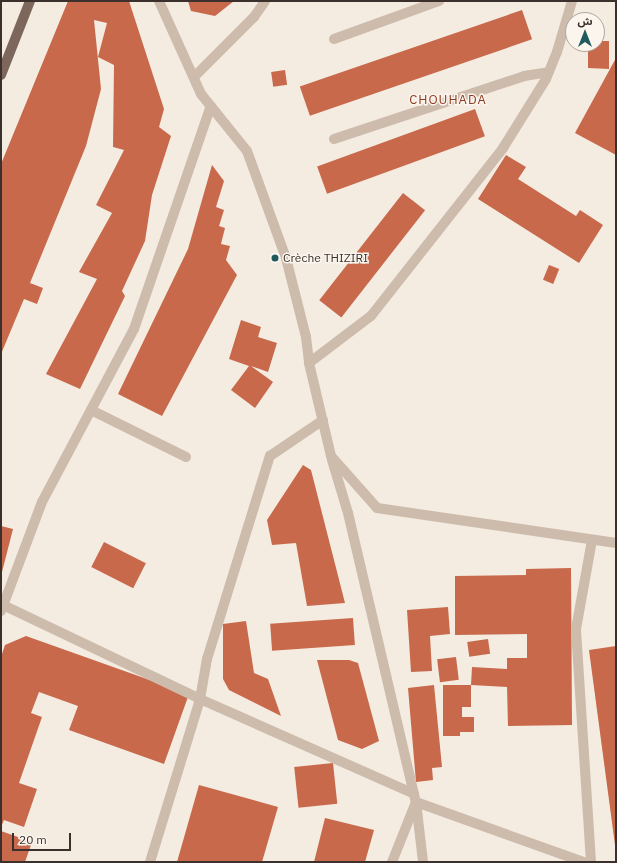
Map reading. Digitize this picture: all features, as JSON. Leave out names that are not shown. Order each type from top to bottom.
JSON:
[{"type":"main road","points":[[1,75],[30,1]]},
{"type":"street","points":[[159,1],[201,94],[247,151],[286,258],[306,337],[309,363],[331,456],[348,513],[415,798],[423,862]]},
{"type":"street","points":[[194,77],[254,18],[265,1]]},
{"type":"street","points":[[334,39],[439,1]]},
{"type":"street","points":[[309,363],[371,316],[503,148],[529,110],[549,72],[572,1]]},
{"type":"street","points":[[334,139],[524,76],[549,72]]},
{"type":"street","points":[[211,106],[134,328],[42,502],[2,608],[415,798],[584,862]]},
{"type":"street","points":[[91,410],[186,457]]},
{"type":"street","points":[[150,862],[200,699],[207,659],[270,456],[323,420]]},
{"type":"street","points":[[331,456],[377,508],[616,543]]},
{"type":"street","points":[[591,862],[576,629],[592,540]]},
{"type":"street","points":[[392,862],[415,798]]},
{"type":"building","points":[[68,1],[129,1],[164,109],[159,127],[171,136],[152,195],[145,241],[122,291],[125,296],[80,389],[46,374],[97,279],[79,272],[112,213],[96,205],[124,150],[113,147],[114,65],[98,57],[107,23],[94,20],[101,89],[86,146],[30,283],[43,288],[37,304],[24,299],[1,354],[1,164]]},
{"type":"building","points":[[188,1],[234,1],[215,16],[191,11]]},
{"type":"building","points":[[522,10],[532,39],[310,116],[300,87]]},
{"type":"building","points":[[605,41],[609,41],[609,69],[588,68],[588,52],[605,52]]},
{"type":"building","points":[[616,58],[616,155],[575,133]]},
{"type":"building","points":[[285,70],[287,85],[273,87],[271,72]]},
{"type":"building","points":[[475,109],[485,136],[327,194],[317,166]]},
{"type":"building","points":[[506,155],[526,167],[518,179],[576,216],[580,210],[603,225],[579,263],[478,199]]},
{"type":"building","points":[[212,165],[224,181],[216,207],[224,210],[219,226],[225,228],[221,244],[230,246],[226,260],[237,275],[162,416],[118,394],[188,249]]},
{"type":"building","points":[[403,193],[425,210],[341,317],[319,300]]},
{"type":"building","points":[[549,265],[559,269],[553,284],[543,280]]},
{"type":"building","points":[[241,320],[261,327],[258,337],[277,343],[268,372],[251,366],[273,382],[255,408],[231,390],[249,366],[229,359]]},
{"type":"building","points":[[303,465],[311,470],[345,603],[307,606],[296,543],[272,545],[267,520]]},
{"type":"building","points":[[1,526],[13,529],[2,572],[1,572]]},
{"type":"building","points":[[104,542],[146,563],[133,588],[91,567]]},
{"type":"building","points":[[571,568],[572,725],[508,726],[507,687],[471,685],[472,667],[507,669],[507,658],[527,658],[527,634],[455,635],[455,576],[526,575],[526,569]]},
{"type":"building","points":[[448,607],[450,634],[430,636],[432,671],[411,672],[407,610]]},
{"type":"building","points":[[353,618],[355,645],[272,651],[270,624]]},
{"type":"building","points":[[246,621],[254,673],[268,679],[281,716],[229,690],[223,679],[223,624]]},
{"type":"building","points":[[26,636],[189,694],[164,764],[69,730],[78,706],[39,692],[31,713],[42,717],[19,783],[37,789],[24,827],[4,820],[1,827],[1,657],[5,645]]},
{"type":"building","points":[[488,639],[490,654],[469,657],[467,642]]},
{"type":"building","points":[[616,646],[616,845],[615,845],[589,650]]},
{"type":"building","points":[[456,657],[459,680],[440,682],[437,659]]},
{"type":"building","points":[[317,660],[349,660],[358,663],[379,741],[362,749],[338,740]]},
{"type":"building","points":[[434,685],[442,767],[432,768],[433,780],[416,782],[408,688]]},
{"type":"building","points":[[443,685],[471,685],[471,707],[462,707],[462,717],[474,717],[474,732],[460,732],[460,736],[443,736]]},
{"type":"building","points":[[333,763],[337,804],[298,808],[294,767]]},
{"type":"building","points":[[199,785],[278,807],[262,862],[177,862]]},
{"type":"building","points":[[325,818],[374,830],[365,862],[314,862]]},
{"type":"building","points":[[1,831],[32,842],[25,862],[1,862]]},
{"type":"place","name":"Crèche THIZIRI","points":[[275,258]]},
{"type":"district","name":"CHOUHADA","points":[[448,100]]}]
